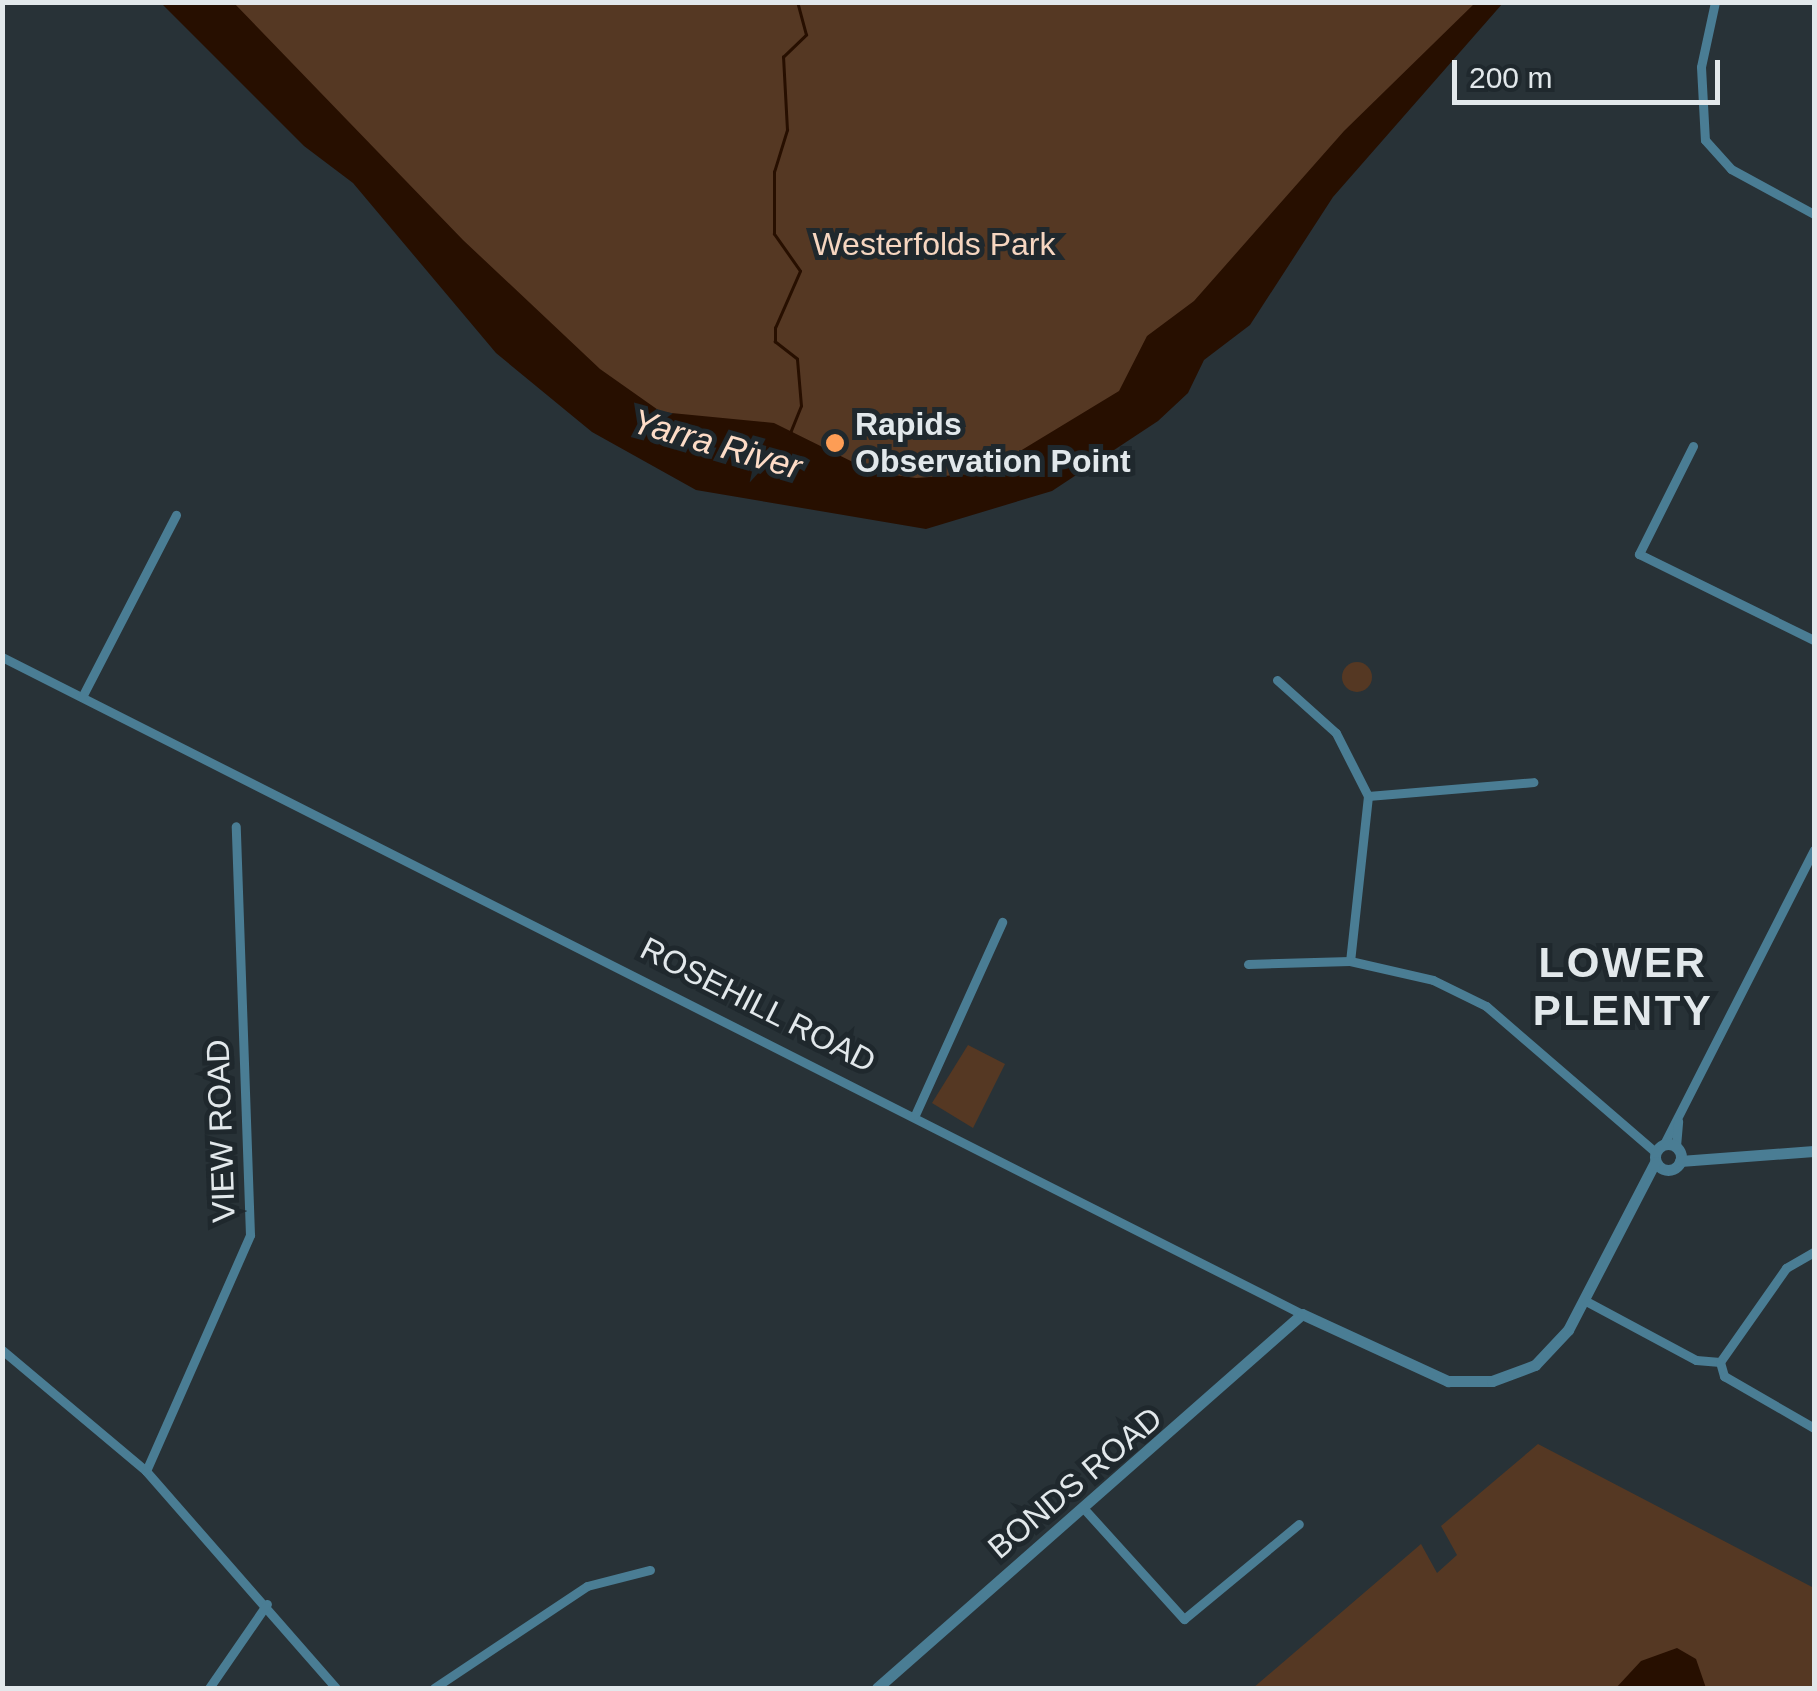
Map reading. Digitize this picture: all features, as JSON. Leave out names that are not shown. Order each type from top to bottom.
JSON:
[{"type":"street","points":[[1715,2],[1700,67],[1706,140],[1731,170],[1814,214]]},
{"type":"street","points":[[1693,446],[1639,554],[1814,640]]},
{"type":"street","points":[[82,697],[176,515]]},
{"type":"street","name":"ROSEHILL ROAD","points":[[2,657],[1302,1314],[1436,1377],[1492,1381],[1548,1355],[1584,1300]]},
{"type":"street","points":[[1276,680],[1336,733],[1368,796],[1350,962]]},
{"type":"street","points":[[1368,796],[1534,782]]},
{"type":"street","name":"VIEW ROAD","points":[[146,1471],[250,1235],[236,826]]},
{"type":"street","points":[[1814,850],[1678,1119],[1667,1154],[1584,1300],[1696,1360],[1720,1362],[1736,1384],[1814,1428]]},
{"type":"street","points":[[914,1115],[1002,922]]},
{"type":"street","points":[[1248,964],[1350,962],[1433,980],[1486,1006],[1667,1154],[1814,1151]]},
{"type":"street","points":[[1720,1362],[1786,1268],[1814,1252]]},
{"type":"street","name":"BONDS ROAD","points":[[877,1688],[1086,1512],[1302,1314]]},
{"type":"street","points":[[2,1350],[146,1471],[267,1604],[336,1688]]},
{"type":"street","points":[[1086,1512],[1184,1619],[1299,1524]]},
{"type":"street","points":[[434,1688],[587,1586],[650,1570]]},
{"type":"street","points":[[209,1688],[267,1604]]},
{"type":"green space","name":"Westerfolds Park","points":[[222,3],[1478,3],[1136,391],[1045,460],[933,493],[621,401]]},
{"type":"green space","points":[[1357,662],[1371,671],[1372,677],[1363,691],[1357,692],[1343,683],[1342,677],[1351,663]]},
{"type":"green space","points":[[968,1045],[1005,1064],[973,1128],[932,1103]]},
{"type":"green space","points":[[1538,1444],[1814,1588],[1814,1688],[1253,1688],[1421,1544],[1437,1573],[1457,1555],[1441,1526]]},
{"type":"water","name":"Yarra River","points":[[161,3],[234,3],[463,240],[600,369],[661,412],[774,423],[873,472],[916,478],[984,473],[1119,391],[1147,336],[1194,301],[1344,131],[1475,3],[1503,3],[1333,197],[1250,325],[1204,360],[1188,393],[1158,421],[1052,491],[926,529],[696,490],[592,432],[496,353],[353,183],[304,146]]},
{"type":"water","points":[[1677,1648],[1696,1659],[1706,1688],[1616,1688],[1641,1661]]},
{"type":"waterway","name":"Yarra River","points":[[790,433],[801,406],[797,359],[775,342],[775,328],[800,271],[774,234],[774,172],[787,130],[783,57],[806,35],[797,2]]},
{"type":"place","name":"Rapids Observation Point","points":[[835,443]]},
{"type":"district","name":"LOWER PLENTY","points":[[1623,987]]}]
